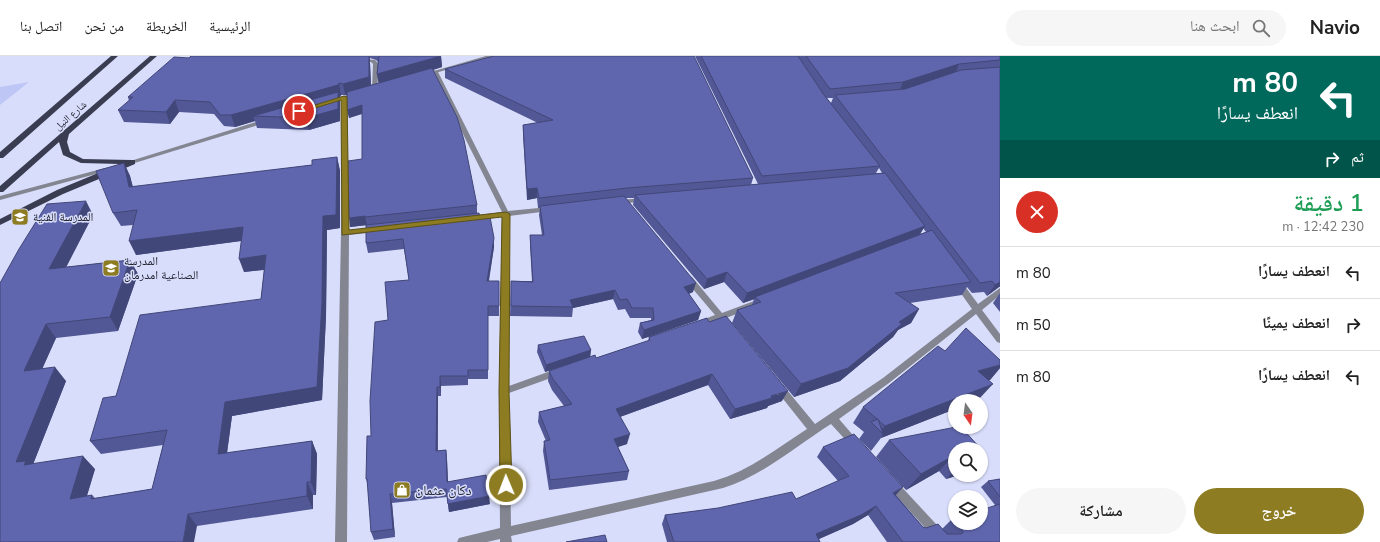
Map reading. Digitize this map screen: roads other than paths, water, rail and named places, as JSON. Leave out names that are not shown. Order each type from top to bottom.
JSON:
[{"type":"main road","name":"شارع النيل","points":[[0,156],[115,56]]},
{"type":"main road","name":"شارع النيل","points":[[0,190],[154,56]]},
{"type":"main road","points":[[66,131],[63,142],[66,153],[81,161],[132,162]]},
{"type":"main road","points":[[0,222],[60,192],[132,162]]},
{"type":"street","points":[[420,76],[492,56]]},
{"type":"street","points":[[352,58],[367,59],[376,64],[375,89]]},
{"type":"street","points":[[435,72],[506,214],[504,391],[506,537]]},
{"type":"street","points":[[367,91],[382,86]]},
{"type":"street","points":[[322,104],[360,93]]},
{"type":"street","points":[[341,542],[345,233],[344,97]]},
{"type":"street","points":[[0,198],[132,162],[276,118]]},
{"type":"street","points":[[609,203],[628,205],[656,199]]},
{"type":"street","points":[[460,220],[554,209]]},
{"type":"street","points":[[345,233],[384,229]]},
{"type":"street","points":[[686,275],[730,329]]},
{"type":"street","points":[[954,277],[1000,340]]},
{"type":"street","points":[[463,542],[506,537],[699,489],[737,478],[770,460],[833,419],[903,367],[1000,291]]},
{"type":"street","points":[[691,327],[772,298]]},
{"type":"street","points":[[504,391],[564,371]]},
{"type":"street","points":[[775,382],[814,430]]},
{"type":"street","points":[[833,419],[865,454]]},
{"type":"street","points":[[886,478],[945,542]]},
{"type":"place","name":"المدرسة الفنية","points":[[20,217]]},
{"type":"place","name":"المدرسة الصناعية امدرمان","points":[[111,268]]},
{"type":"place","name":"دكان عثمان","points":[[402,490]]}]
